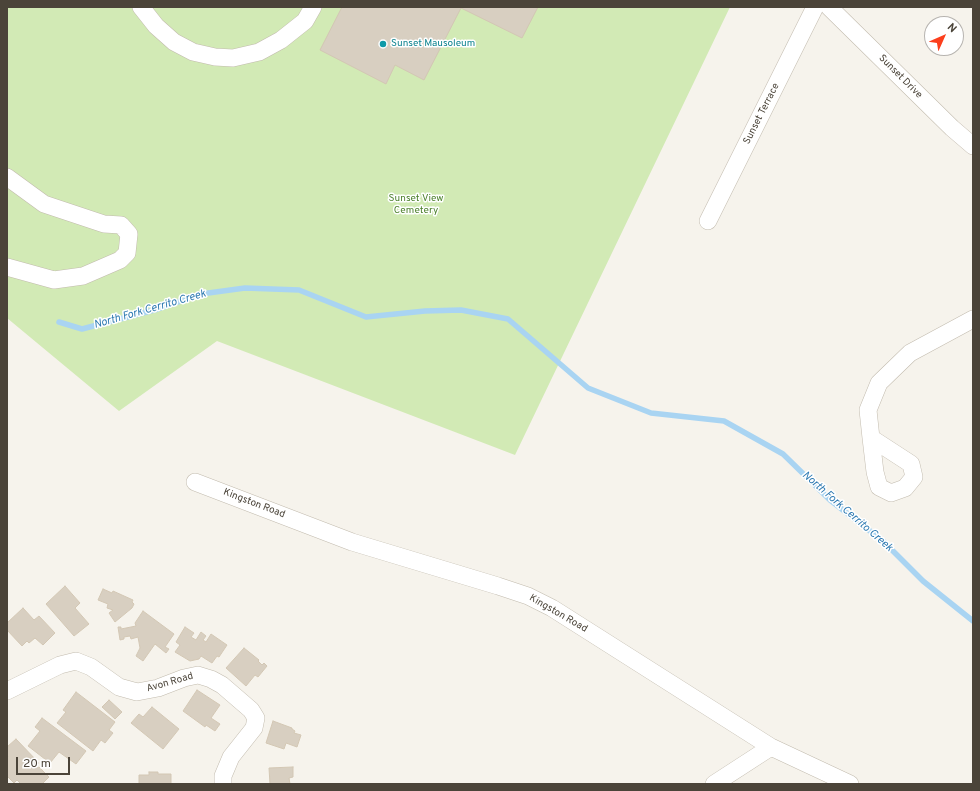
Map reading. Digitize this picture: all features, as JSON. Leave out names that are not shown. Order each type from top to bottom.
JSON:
[{"type":"street","points":[[141,7],[156,26],[174,42],[193,52],[215,57],[233,58],[259,52],[281,40],[305,21],[313,7]]},
{"type":"street","name":"Sunset Terrace","points":[[708,221],[815,7]]},
{"type":"street","name":"Sunset Drive","points":[[829,7],[952,128],[973,146]]},
{"type":"street","points":[[7,177],[44,204],[104,224],[121,225],[129,234],[127,253],[120,260],[83,276],[54,280],[7,267]]},
{"type":"street","points":[[871,438],[911,464],[914,477],[906,488],[891,493],[880,487],[875,472],[871,438],[868,410],[879,383],[910,352],[973,319]]},
{"type":"street","points":[[875,472],[880,462],[888,456],[899,456]]},
{"type":"street","name":"Kingston Road","points":[[195,482],[352,542],[528,596],[552,608],[771,747],[850,784]]},
{"type":"street","name":"Avon Road","points":[[7,691],[60,665],[76,661],[91,667],[119,687],[137,692],[158,688],[184,678],[198,675],[211,679],[222,685],[251,710],[256,718],[254,728],[231,757],[223,776],[223,784]]},
{"type":"street","points":[[714,784],[771,747]]},
{"type":"green space","name":"Sunset View Cemetery","points":[[7,7],[730,7],[515,455],[217,341],[119,411],[7,318]]},
{"type":"building","name":"Sunset Mausoleum","points":[[342,7],[538,7],[522,38],[461,8],[424,80],[395,65],[386,84],[320,50]]},
{"type":"building","points":[[65,586],[80,603],[75,608],[89,624],[74,636],[46,604]]},
{"type":"building","points":[[103,589],[112,593],[113,591],[133,600],[132,602],[134,604],[132,608],[115,622],[109,613],[113,610],[107,608],[108,604],[98,600]]},
{"type":"building","points":[[23,608],[34,620],[39,616],[55,633],[43,645],[35,638],[29,643],[27,641],[22,646],[7,630],[7,623]]},
{"type":"building","points":[[143,611],[174,634],[165,647],[169,649],[166,653],[155,644],[143,661],[136,656],[140,648],[138,637],[131,639],[130,636],[124,637],[124,639],[120,640],[118,627],[121,627],[121,629],[136,626],[135,623]]},
{"type":"building","points":[[185,627],[194,633],[191,637],[196,640],[201,632],[206,636],[203,640],[206,642],[211,634],[227,645],[219,657],[217,656],[212,663],[201,656],[199,659],[190,661],[175,652],[180,645],[176,642]]},
{"type":"building","points":[[244,648],[259,660],[258,661],[262,665],[264,663],[267,666],[258,677],[255,675],[246,686],[226,668]]},
{"type":"building","points":[[197,690],[220,705],[211,718],[220,724],[215,731],[206,725],[205,727],[183,711]]},
{"type":"building","points":[[76,692],[115,722],[109,730],[113,733],[105,743],[101,740],[93,751],[57,723],[66,712],[63,710]]},
{"type":"building","points":[[109,700],[122,712],[115,719],[102,707]]},
{"type":"building","points":[[152,707],[179,729],[163,749],[131,723],[139,714],[143,717]]},
{"type":"building","points":[[42,718],[86,751],[76,764],[59,752],[50,763],[28,746],[40,731],[35,727]]},
{"type":"building","points":[[273,721],[292,728],[295,731],[294,733],[301,735],[297,747],[286,743],[284,749],[266,743]]},
{"type":"building","points":[[16,739],[39,763],[35,766],[37,768],[39,767],[49,777],[42,784],[21,784],[17,780],[14,783],[7,776],[7,747]]},
{"type":"building","points":[[293,767],[293,777],[289,778],[290,784],[270,784],[269,768]]},
{"type":"building","points":[[149,772],[171,774],[171,784],[139,784],[139,775],[149,775]]},
{"type":"waterway","name":"North Fork Cerrito Creek","points":[[59,322],[82,329],[158,309],[201,294],[245,288],[299,290],[366,317],[425,311],[461,310],[508,319],[588,388],[651,413],[724,421],[783,454],[830,500],[883,541],[923,581],[973,621]]},
{"type":"place","name":"Sunset Mausoleum","points":[[383,44]]}]
